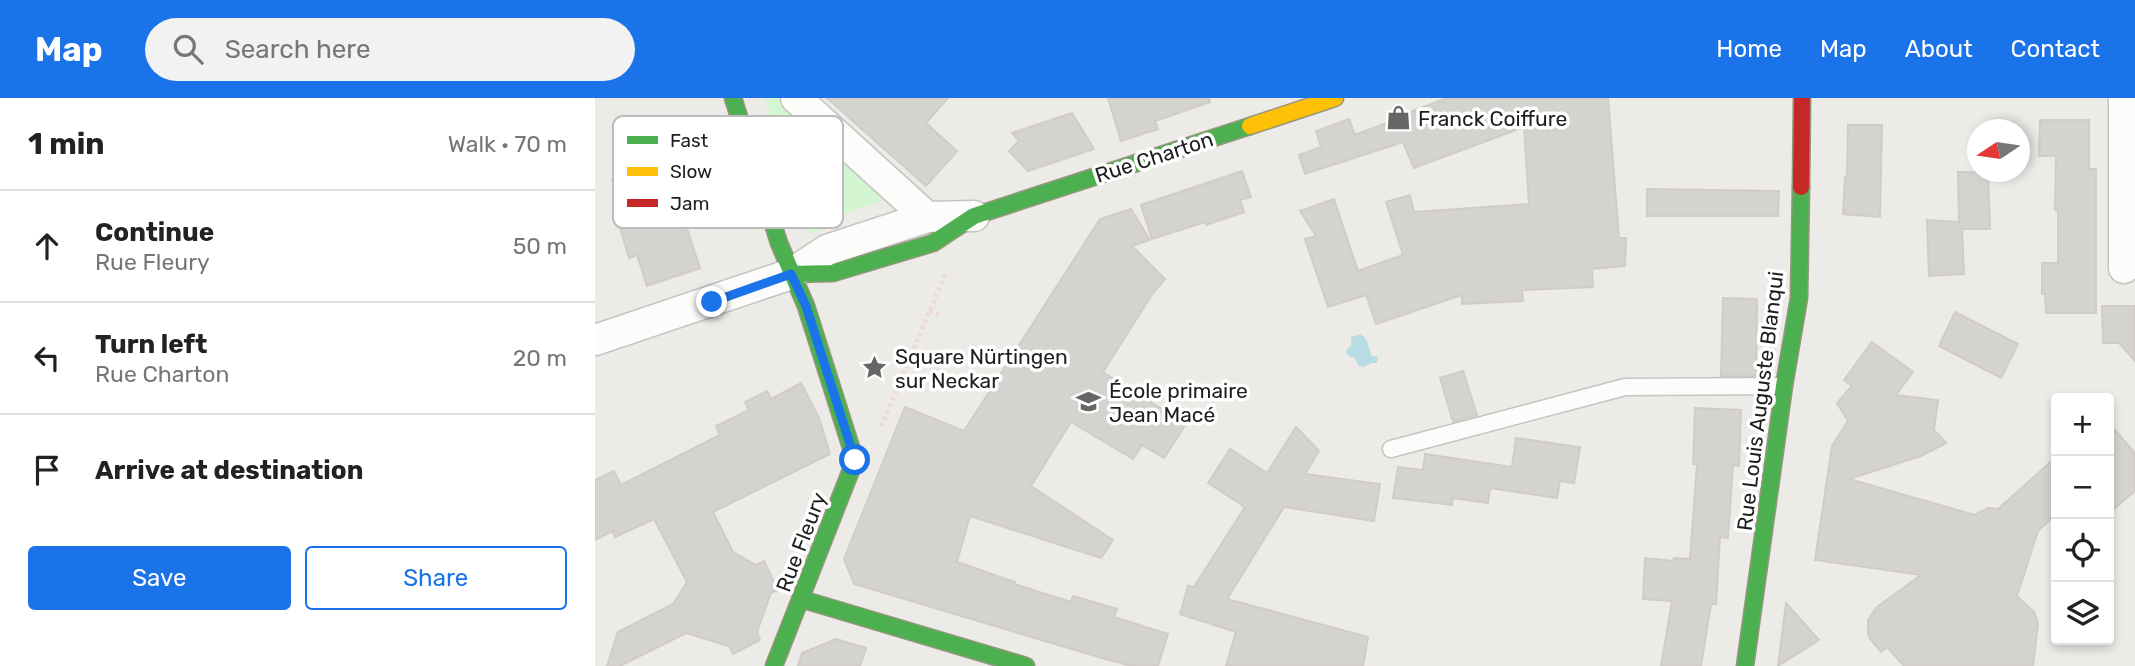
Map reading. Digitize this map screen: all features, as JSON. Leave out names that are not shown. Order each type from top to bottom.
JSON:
[{"type":"street","points":[[733,98],[739,116]]},
{"type":"street","points":[[796,98],[816,116]]},
{"type":"street","name":"Rue Charton","points":[[791,274],[833,273],[933,243],[974,216],[1335,98]]},
{"type":"street","name":"Rue Louis Auguste Blanqui","points":[[1745,666],[1799,298],[1802,98]]},
{"type":"street","points":[[2124,98],[2124,268]]},
{"type":"street","points":[[843,141],[927,217]]},
{"type":"street","name":"Rue Charton","points":[[595,340],[791,274],[827,250],[927,217],[974,216]]},
{"type":"street","points":[[774,228],[806,306],[855,460]]},
{"type":"street","name":"Rue Fleury","points":[[774,666],[855,460]]},
{"type":"street","points":[[801,599],[1026,666]]},
{"type":"lane","points":[[1391,449],[1625,387],[1784,386]]},
{"type":"path","points":[[855,460],[874,442],[948,268]]},
{"type":"path","points":[[929,312],[942,316]]},
{"type":"green space","points":[[765,98],[781,98],[801,116],[771,116]]},
{"type":"green space","points":[[843,153],[893,198],[843,214]]},
{"type":"green space","points":[[806,228],[825,228],[825,229],[808,234]]},
{"type":"water","points":[[1361,334],[1366,339],[1372,356],[1378,357],[1377,363],[1364,367],[1359,366],[1354,357],[1346,353],[1351,346],[1351,337]]},
{"type":"building","points":[[827,98],[948,98],[926,123],[957,151],[926,186]]},
{"type":"building","points":[[1108,98],[1209,98],[1210,102],[1155,121],[1158,129],[1121,141]]},
{"type":"building","points":[[1447,98],[1608,98],[1619,238],[1626,238],[1625,266],[1592,269],[1593,287],[1522,290],[1523,301],[1462,304],[1462,295],[1376,324],[1366,295],[1328,307],[1305,239],[1316,236],[1300,211],[1334,199],[1358,271],[1403,255],[1386,202],[1410,195],[1414,212],[1529,204],[1524,127],[1414,168],[1403,142],[1305,174],[1299,155],[1321,147],[1316,131],[1349,119],[1355,135]]},
{"type":"building","points":[[1072,113],[1094,149],[1028,171],[1009,151],[1019,141],[1012,133]]},
{"type":"building","points":[[2040,120],[2089,120],[2089,169],[2096,169],[2096,313],[2046,313],[2045,294],[2042,294],[2042,263],[2058,263],[2058,210],[2055,210],[2056,156],[2039,156]]},
{"type":"building","points":[[1848,125],[1882,125],[1880,217],[1843,214]]},
{"type":"building","points":[[1242,171],[1251,197],[1240,200],[1244,212],[1152,239],[1141,205]]},
{"type":"building","points":[[1958,172],[1967,172],[1967,182],[1988,182],[1990,229],[1962,229],[1964,274],[1929,276],[1927,220],[1959,222]]},
{"type":"building","points":[[1647,189],[1779,191],[1778,216],[1647,216]]},
{"type":"building","points":[[1131,209],[1150,240],[1132,246],[1165,279],[1153,293],[1103,372],[1186,424],[1164,458],[1142,445],[1133,459],[1071,422],[1031,486],[1113,540],[1101,558],[970,516],[957,562],[1071,602],[1073,596],[1117,609],[1114,617],[1168,634],[1158,666],[1131,666],[854,584],[844,559],[905,407],[964,431],[1100,219]]},
{"type":"building","points":[[620,228],[687,228],[700,268],[647,286],[637,255],[629,258]]},
{"type":"building","points":[[1723,298],[1757,299],[1756,376],[1721,376]]},
{"type":"building","points":[[2102,306],[2135,306],[2135,361],[2119,343],[2103,343]]},
{"type":"building","points":[[1955,312],[2018,344],[2001,378],[1939,346]]},
{"type":"building","points":[[1872,342],[1913,372],[1896,395],[1938,400],[1934,430],[1946,443],[1921,456],[1849,479],[1975,515],[1988,508],[1998,509],[2051,461],[2051,519],[2038,531],[2017,596],[2034,612],[2038,623],[2033,666],[1904,666],[1887,647],[1881,652],[1871,640],[1868,620],[1877,607],[1921,575],[1815,560],[1832,446],[1848,421],[1837,403],[1852,386],[1844,380]]},
{"type":"building","points":[[1463,371],[1477,415],[1453,422],[1440,378]]},
{"type":"building","points":[[801,383],[819,418],[830,454],[713,512],[733,552],[756,565],[764,561],[778,590],[771,593],[757,632],[760,640],[733,654],[729,646],[686,633],[620,666],[607,666],[618,632],[673,604],[687,582],[654,519],[615,537],[613,531],[595,540],[595,480],[614,471],[621,485],[720,435],[716,426],[749,410],[745,402],[767,391],[771,399]]},
{"type":"building","points":[[1695,408],[1741,410],[1739,466],[1733,465],[1728,538],[1720,537],[1716,604],[1711,604],[1701,666],[1661,666],[1672,601],[1643,599],[1645,558],[1673,561],[1674,558],[1690,559],[1697,464],[1693,464]]},
{"type":"building","points":[[1296,427],[1319,451],[1305,474],[1380,484],[1374,521],[1284,507],[1227,599],[1368,637],[1363,666],[1226,666],[1236,632],[1180,614],[1188,586],[1194,587],[1245,507],[1208,483],[1230,449],[1267,473]]},
{"type":"building","points":[[2114,429],[2135,453],[2135,491],[2114,509]]},
{"type":"building","points":[[1516,438],[1580,447],[1574,483],[1560,481],[1557,498],[1490,488],[1488,503],[1453,498],[1452,505],[1393,498],[1398,467],[1423,470],[1425,454],[1512,467]]},
{"type":"building","points":[[1786,603],[1819,640],[1778,666]]},
{"type":"building","points":[[836,639],[866,648],[860,666],[798,666],[802,653]]},
{"type":"traffic: fast","points":[[733,98],[739,116]]},
{"type":"traffic: fast","points":[[791,274],[833,273],[933,243],[974,216],[1250,126]]},
{"type":"traffic: fast","points":[[1745,666],[1799,298],[1801,187]]},
{"type":"traffic: fast","points":[[774,228],[806,306],[855,460],[774,666]]},
{"type":"traffic: fast","points":[[801,599],[1026,666]]},
{"type":"traffic: slow","points":[[1250,126],[1335,98]]},
{"type":"traffic: jam","points":[[1801,187],[1802,98]]},
{"type":"place","name":"Franck Coiffure","points":[[1398,118]]},
{"type":"place","name":"Square Nürtingen sur Neckar","points":[[875,368]]},
{"type":"place","name":"École primaire Jean Macé","points":[[1089,402]]},
{"type":"route","points":[[712,302],[791,274],[806,306],[855,460]]}]
